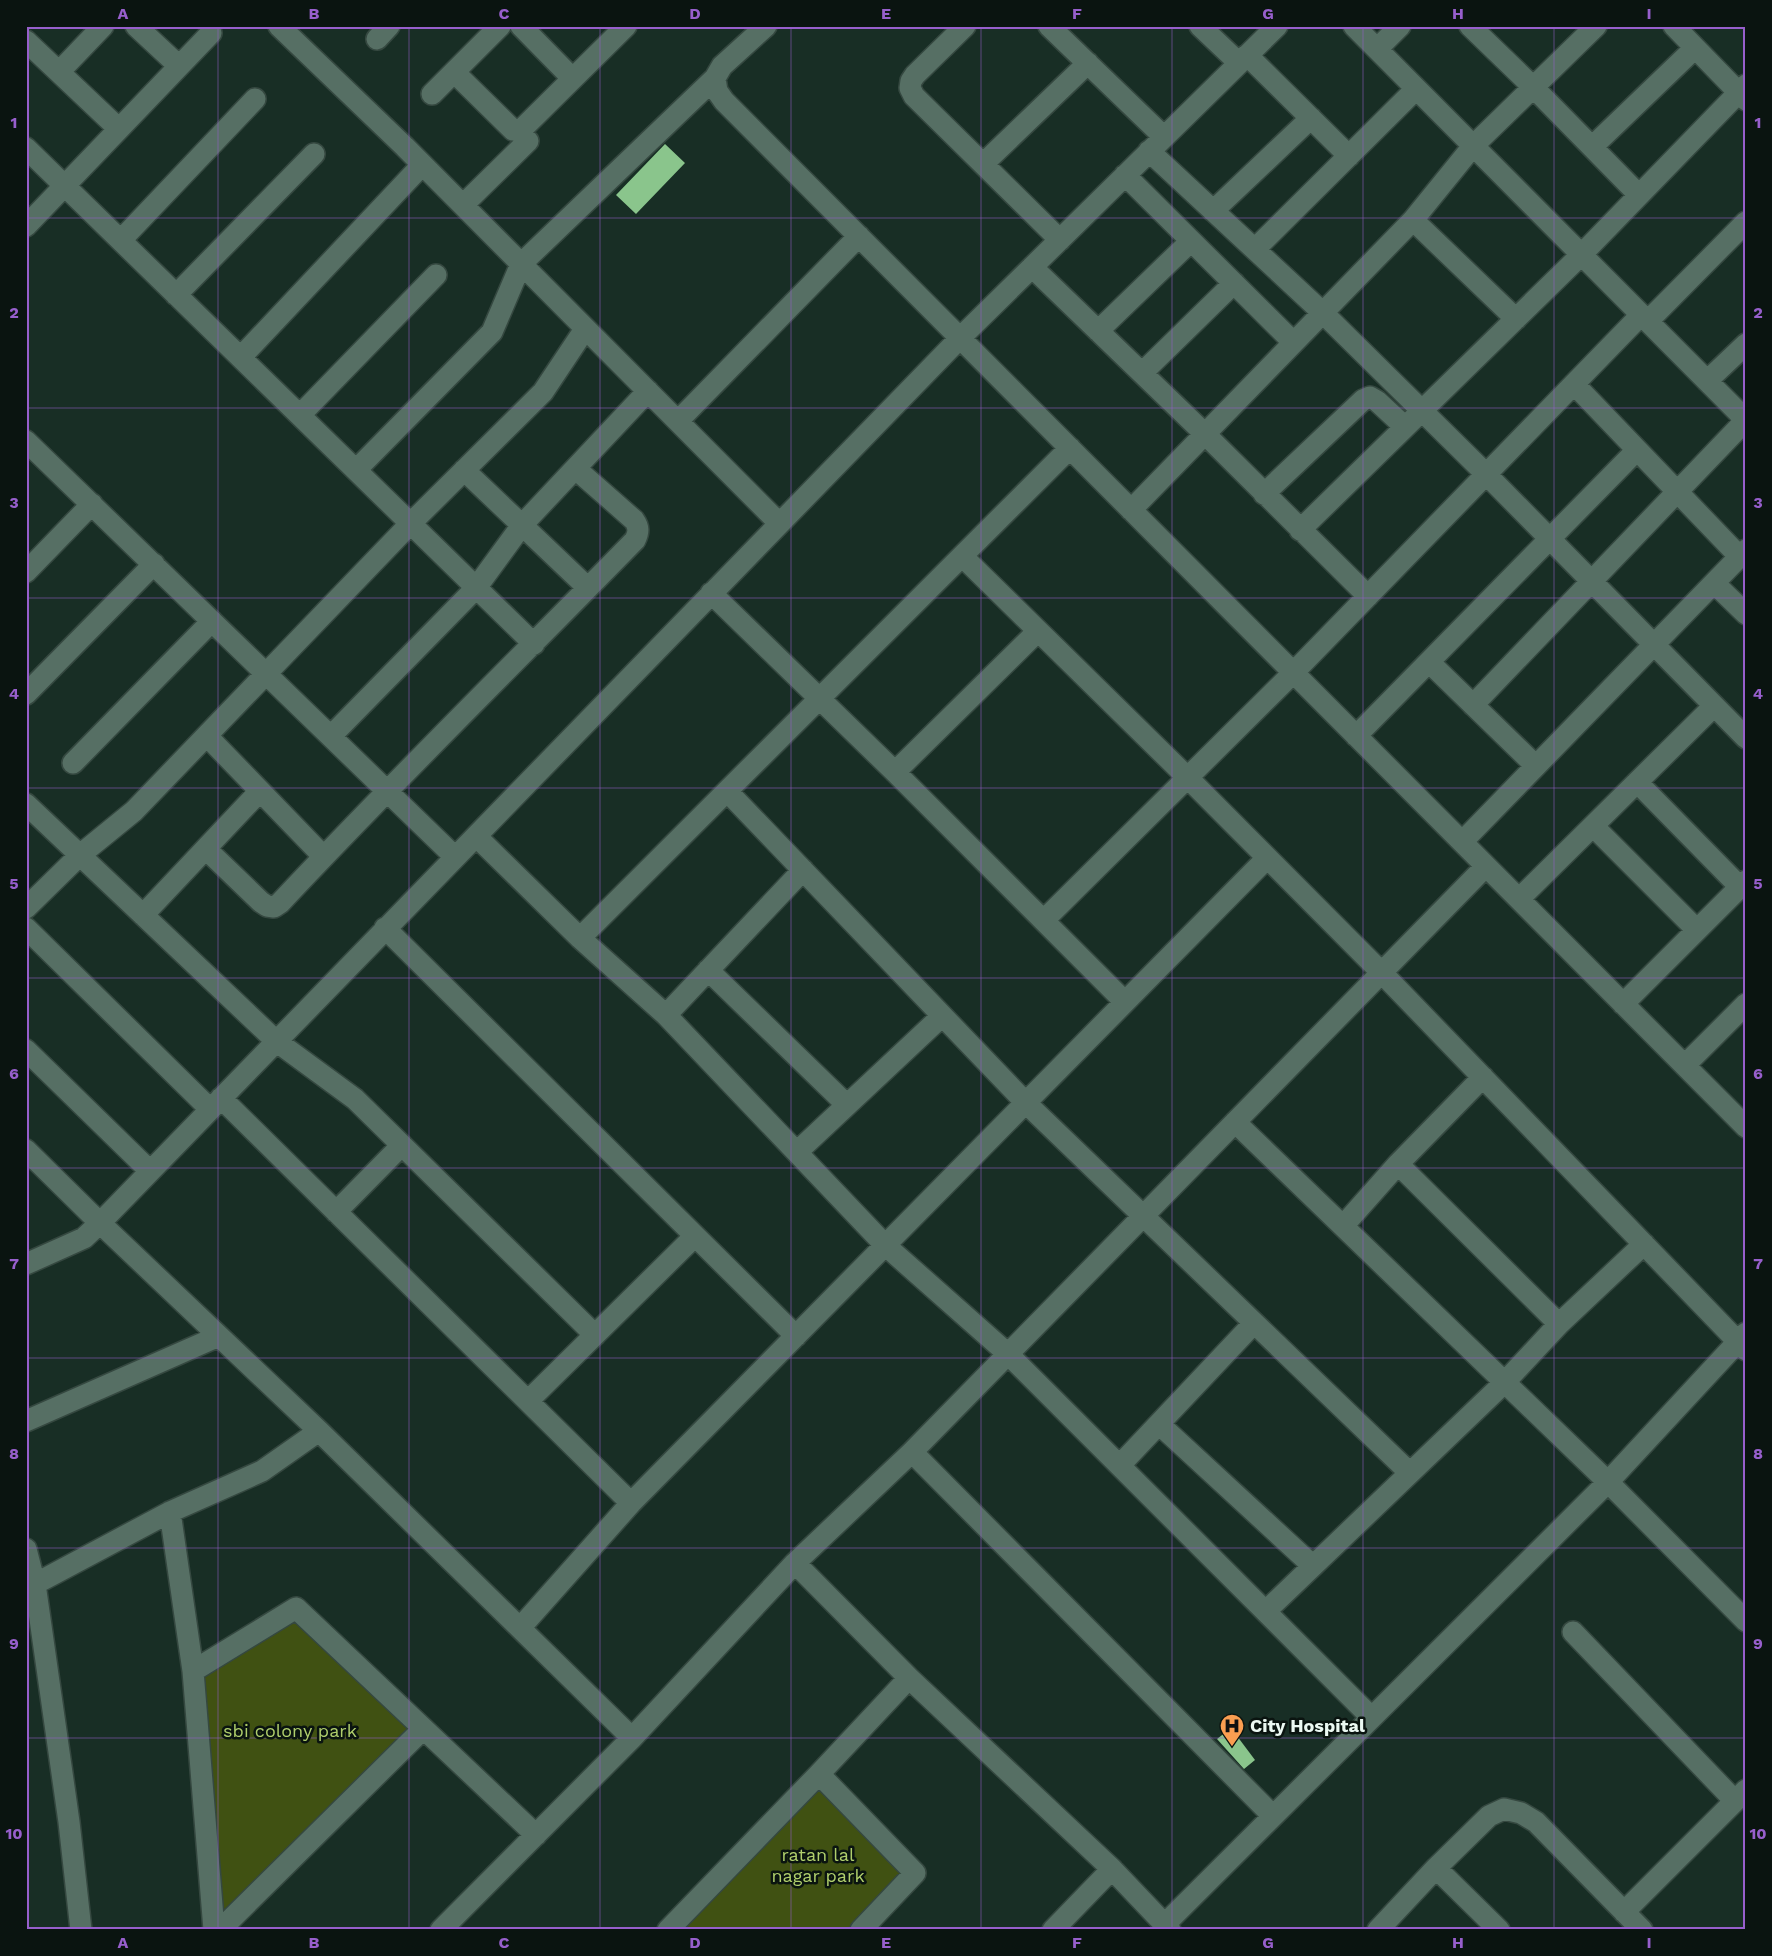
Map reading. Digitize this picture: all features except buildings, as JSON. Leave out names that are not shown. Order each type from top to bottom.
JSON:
[{"type":"street","points":[[59,72],[103,26]]},
{"type":"street","points":[[136,26],[179,66]]},
{"type":"street","points":[[279,26],[463,205],[779,523]]},
{"type":"street","points":[[432,94],[500,26]]},
{"type":"street","points":[[521,26],[572,78]]},
{"type":"street","points":[[454,72],[513,130],[522,129],[626,26]]},
{"type":"street","points":[[356,470],[492,332],[521,264],[715,78],[722,66],[766,26]]},
{"type":"street","points":[[965,26],[915,75],[911,81],[910,88],[914,96],[1060,240]]},
{"type":"street","points":[[1049,26],[1088,63],[1213,211],[1322,312],[1422,410],[1746,738]]},
{"type":"street","points":[[1200,26],[1243,59],[1311,118],[1349,156]]},
{"type":"street","points":[[26,1264],[84,1238],[100,1223],[960,338],[1276,26]]},
{"type":"street","points":[[1354,26],[1746,420],[1473,705]]},
{"type":"street","points":[[1377,49],[1400,26]]},
{"type":"street","points":[[1131,510],[1413,220],[1473,146],[1596,26]]},
{"type":"street","points":[[1474,27],[1639,195]]},
{"type":"street","points":[[26,226],[211,33]]},
{"type":"street","points":[[1300,530],[1581,255],[1743,92],[1687,34],[1592,147]]},
{"type":"street","points":[[26,41],[120,129]]},
{"type":"street","points":[[983,164],[1088,63]]},
{"type":"street","points":[[715,78],[717,91],[724,101],[1746,1127]]},
{"type":"street","points":[[1255,249],[1416,89]]},
{"type":"street","points":[[121,240],[255,99]]},
{"type":"street","points":[[1213,211],[1311,118]]},
{"type":"street","points":[[463,205],[528,141]]},
{"type":"street","points":[[26,148],[534,644]]},
{"type":"street","points":[[176,295],[314,154]]},
{"type":"street","points":[[241,358],[422,165]]},
{"type":"street","points":[[1125,175],[1293,342]]},
{"type":"street","points":[[1413,220],[1516,319]]},
{"type":"street","points":[[1044,920],[1293,673],[1574,384],[1746,222]]},
{"type":"street","points":[[678,421],[859,236]]},
{"type":"street","points":[[1098,330],[1191,241]]},
{"type":"street","points":[[1032,267],[1205,434],[1368,596]]},
{"type":"street","points":[[300,415],[436,275]]},
{"type":"street","points":[[1142,373],[1234,283]]},
{"type":"street","points":[[26,908],[80,856],[134,811],[410,523],[543,392],[585,328]]},
{"type":"street","points":[[1707,381],[1746,344]]},
{"type":"street","points":[[1462,842],[1743,553],[1677,492],[1574,384]]},
{"type":"street","points":[[331,736],[476,588],[522,525],[648,392]]},
{"type":"street","points":[[1264,494],[1363,400],[1370,397],[1378,401],[1405,427]]},
{"type":"street","points":[[29,448],[92,504],[455,857]]},
{"type":"street","points":[[580,938],[1070,448]]},
{"type":"street","points":[[1356,736],[1637,450]]},
{"type":"street","points":[[206,849],[261,902],[267,906],[274,907],[635,540],[638,526],[576,468]]},
{"type":"street","points":[[464,470],[588,588]]},
{"type":"street","points":[[26,572],[92,504]]},
{"type":"street","points":[[795,1563],[909,1678],[1112,1869],[1167,1927],[1371,1717],[1608,1482],[1743,1341],[1644,1244],[1382,973],[1188,778],[962,556]]},
{"type":"street","points":[[26,694],[154,564]]},
{"type":"street","points":[[1714,582],[1746,614]]},
{"type":"street","points":[[711,593],[895,772],[1125,1002]]},
{"type":"street","points":[[73,763],[212,621]]},
{"type":"street","points":[[895,772],[1038,631]]},
{"type":"street","points":[[1430,662],[1536,766]]},
{"type":"street","points":[[1519,899],[1714,706]]},
{"type":"street","points":[[207,736],[324,856]]},
{"type":"street","points":[[1623,1004],[1743,884],[1637,782]]},
{"type":"street","points":[[143,915],[260,791]]},
{"type":"street","points":[[727,791],[1026,1103],[1410,1473]]},
{"type":"street","points":[[26,804],[276,1041],[355,1100],[595,1335]]},
{"type":"street","points":[[1593,826],[1696,930]]},
{"type":"street","points":[[476,836],[580,938],[666,1015],[885,1245],[1008,1354],[1371,1717]]},
{"type":"street","points":[[520,1628],[631,1503],[1267,858]]},
{"type":"street","points":[[441,1930],[632,1738],[795,1563],[912,1452],[1486,866]]},
{"type":"street","points":[[666,1015],[803,870]]},
{"type":"street","points":[[26,928],[336,1212],[631,1503]]},
{"type":"street","points":[[386,928],[796,1336]]},
{"type":"street","points":[[708,970],[847,1105]]},
{"type":"street","points":[[1685,1065],[1746,1004]]},
{"type":"street","points":[[796,1152],[942,1016]]},
{"type":"street","points":[[26,1050],[150,1171]]},
{"type":"street","points":[[1343,1226],[1398,1164],[1483,1077]]},
{"type":"street","points":[[1235,1122],[1608,1482],[1746,1621]]},
{"type":"street","points":[[336,1212],[402,1145]]},
{"type":"street","points":[[26,1150],[319,1431],[632,1738]]},
{"type":"street","points":[[1398,1164],[1559,1324]]},
{"type":"street","points":[[528,1401],[695,1236]]},
{"type":"street","points":[[1266,1611],[1505,1382],[1559,1324],[1644,1244]]},
{"type":"street","points":[[1120,1465],[1254,1323]]},
{"type":"street","points":[[26,1421],[219,1336]]},
{"type":"street","points":[[1159,1424],[1313,1566]]},
{"type":"street","points":[[35,1584],[170,1512],[262,1471],[319,1431]]},
{"type":"street","points":[[912,1452],[1273,1816]]},
{"type":"street","points":[[170,1512],[193,1671],[214,1930]]},
{"type":"street","points":[[26,1549],[35,1584],[69,1822],[81,1930]]},
{"type":"street","points":[[193,1671],[296,1608],[536,1836]]},
{"type":"street","points":[[1573,1632],[1740,1796],[1624,1912]]},
{"type":"street","points":[[668,1930],[909,1678]]},
{"type":"street","points":[[220,1930],[423,1729]]},
{"type":"street","points":[[819,1774],[915,1873],[860,1930]]},
{"type":"street","points":[[1378,1930],[1436,1868],[1489,1816],[1504,1810],[1520,1813],[1536,1822],[1642,1930]]},
{"type":"street","points":[[1436,1868],[1499,1930]]},
{"type":"street","points":[[1053,1930],[1112,1869]]},
{"type":"green space","name":"sbi colony park","points":[[293,1605],[423,1729],[224,1930],[189,1667]]},
{"type":"green space","name":"ratan lal nagar park","points":[[818,1773],[914,1872],[859,1930],[666,1930]]},
{"type":"place","name":"City Hospital","points":[[1232,1747]]}]
